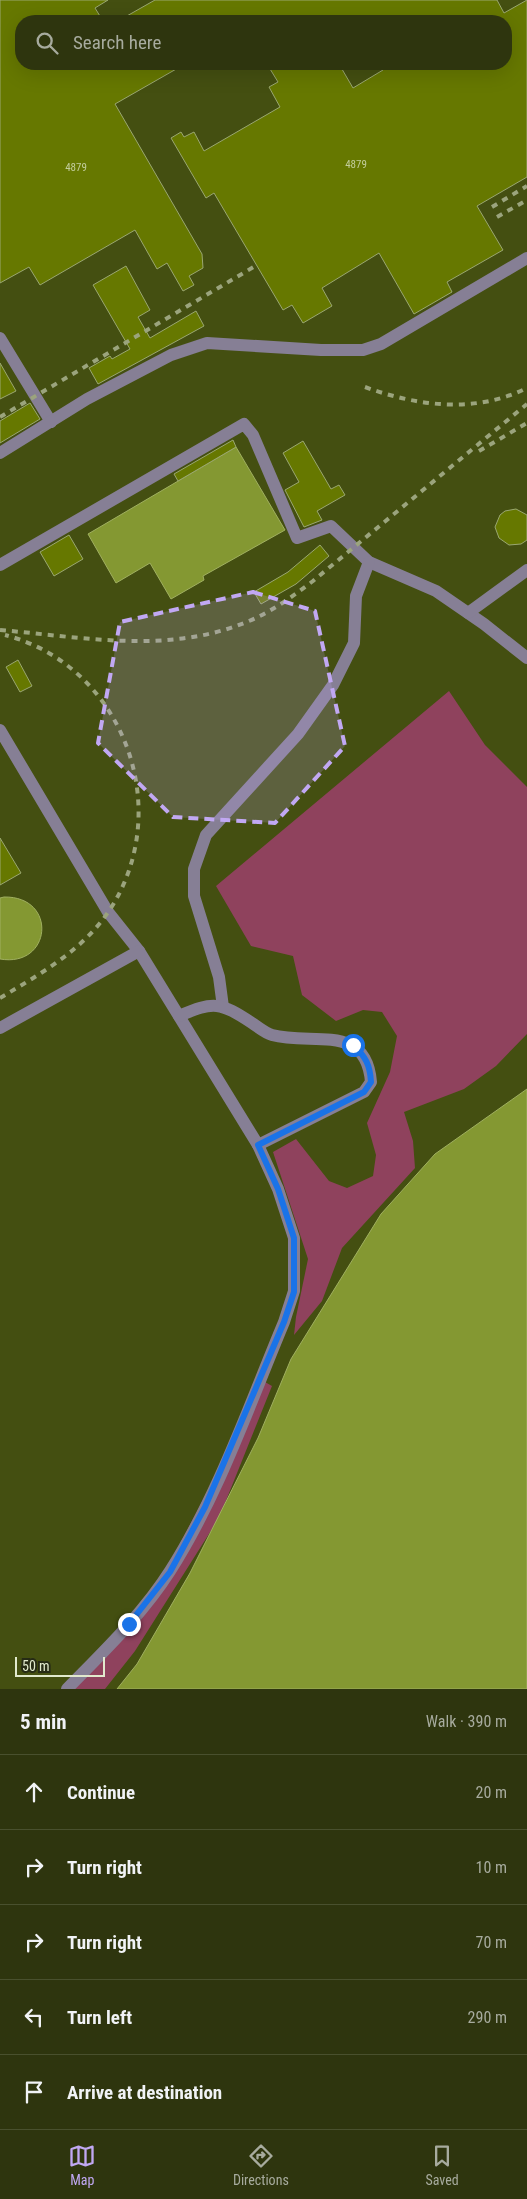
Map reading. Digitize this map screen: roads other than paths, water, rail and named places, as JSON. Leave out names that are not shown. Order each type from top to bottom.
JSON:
[{"type":"lane","points":[[0,453],[87,399],[171,355],[207,343],[321,350],[363,350],[381,344],[527,258]]},
{"type":"lane","points":[[0,338],[51,422]]},
{"type":"lane","points":[[0,565],[244,424],[253,435],[297,538],[331,526],[369,562],[436,591],[527,658]]},
{"type":"lane","points":[[223,1007],[219,977],[194,896],[194,869],[206,835],[298,734],[334,685],[354,643],[356,596],[369,562]]},
{"type":"lane","points":[[468,613],[527,570]]},
{"type":"lane","points":[[0,730],[108,912],[139,951],[258,1145],[278,1189],[294,1238],[294,1292],[284,1322],[205,1507],[170,1572],[129,1624],[67,1689]]},
{"type":"lane","points":[[0,1028],[139,951]]},
{"type":"lane","points":[[179,1016],[199,1007],[215,1004],[233,1011],[270,1034],[289,1038],[339,1041],[353,1045],[366,1058],[370,1069],[371,1082],[364,1092],[258,1145]]},
{"type":"railway","points":[[492,207],[527,186]]},
{"type":"railway","points":[[497,217],[527,200]]},
{"type":"railway","points":[[0,417],[257,265]]},
{"type":"railway","points":[[365,387],[405,399],[425,403],[446,404],[467,404],[487,401],[527,388]]},
{"type":"railway","points":[[0,630],[94,639],[157,641],[188,638],[219,631],[249,621],[275,608],[313,581],[527,404]]},
{"type":"railway","points":[[479,451],[527,423]]},
{"type":"railway","points":[[0,998],[73,950],[98,925],[109,911],[129,871],[138,830],[137,787],[127,747],[108,709],[81,677],[46,652],[5,635]]}]
